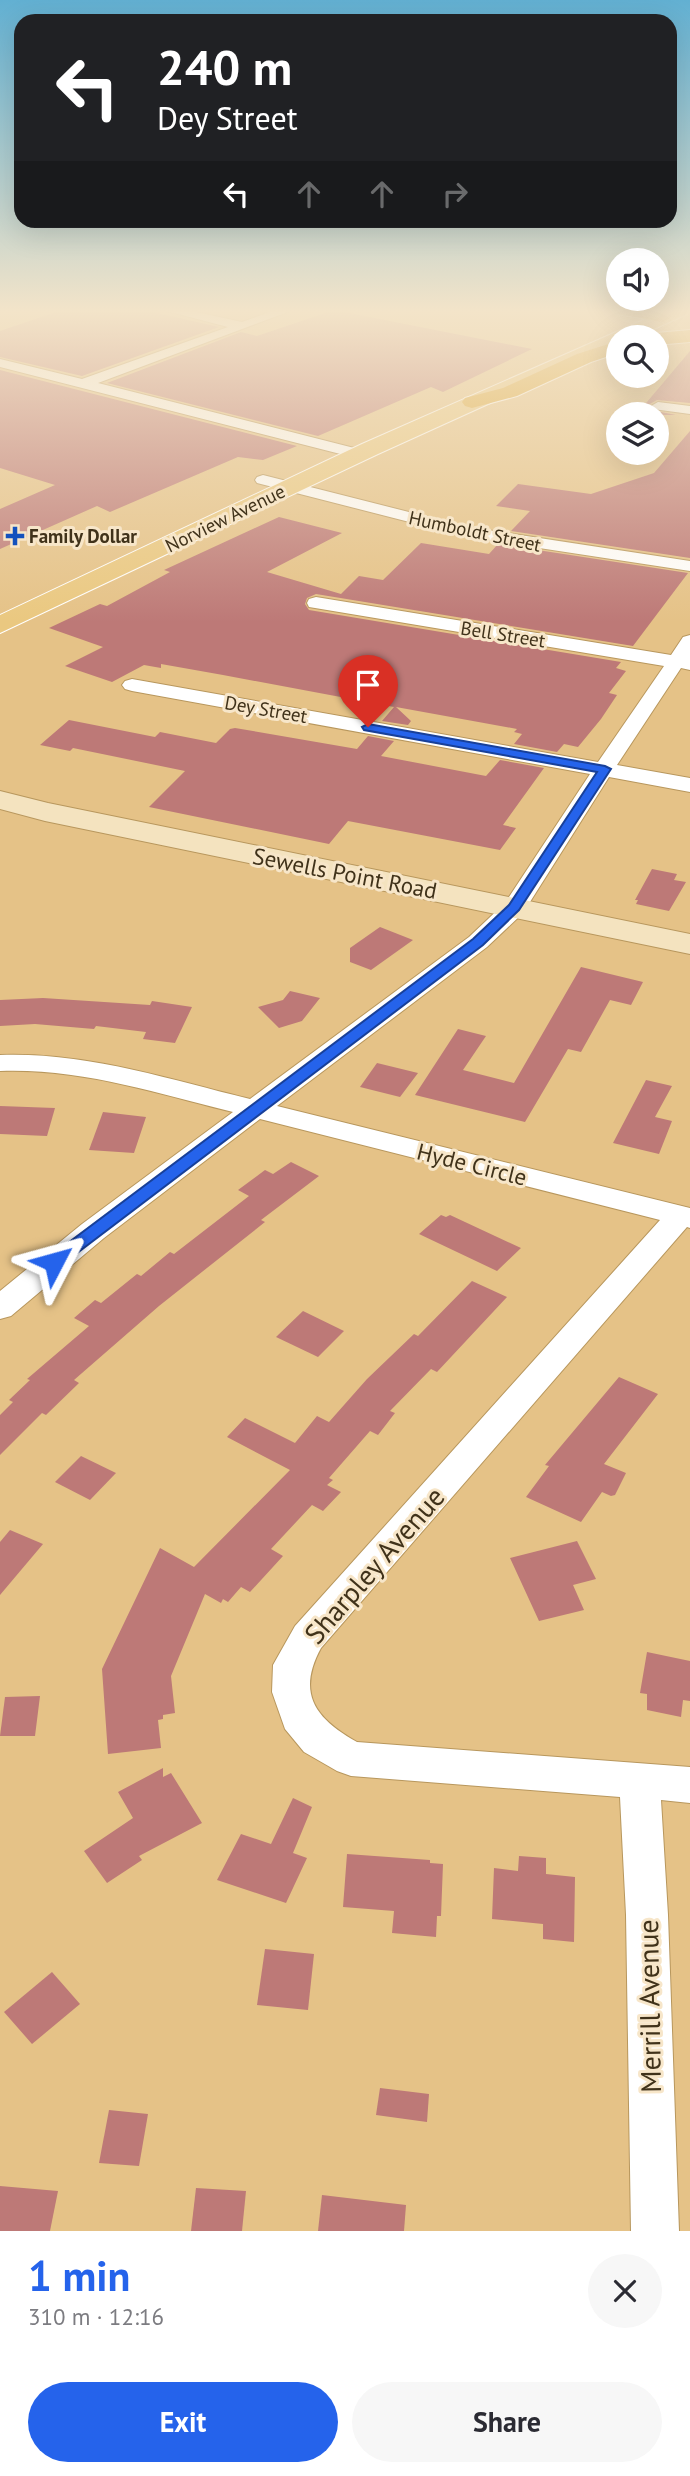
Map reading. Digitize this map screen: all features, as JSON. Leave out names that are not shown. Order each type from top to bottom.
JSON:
[{"type":"main road","name":"Norview Avenue","points":[[0,604],[263,480],[415,414]]},
{"type":"main road","name":"Norview Avenue","points":[[0,625],[446,414]]},
{"type":"main road","name":"Sewells Point Road","points":[[0,800],[45,812],[690,944]]},
{"type":"street","points":[[202,414],[360,454]]},
{"type":"street","name":"Humboldt Street","points":[[263,480],[468,532],[690,566]]},
{"type":"street","name":"Bell Street","points":[[316,603],[683,663]]},
{"type":"street","points":[[0,1308],[93,1231],[478,942],[514,908],[605,769],[683,663],[690,641]]},
{"type":"street","name":"Dey Street","points":[[132,685],[690,785]]},
{"type":"street","name":"Hyde Circle","points":[[0,1063],[29,1062],[86,1067],[685,1217]]},
{"type":"street","name":"Sharpley Avenue","points":[[685,1217],[308,1637],[292,1665],[291,1692],[299,1717],[318,1740],[351,1759],[690,1785]]},
{"type":"street","name":"Merrill Avenue","points":[[640,1781],[648,1915],[655,2231]]},
{"type":"building","points":[[0,414],[172,414],[297,446],[263,460],[238,457],[110,512],[97,506],[0,549],[0,509],[55,485],[0,468]]},
{"type":"building","points":[[231,414],[368,414],[318,436]]},
{"type":"building","points":[[690,431],[690,558],[511,531],[530,511],[496,506],[518,484],[591,494],[654,473],[661,465],[669,465],[669,456]]},
{"type":"building","points":[[279,517],[342,533],[267,572],[341,594],[359,576],[383,580],[421,543],[489,554],[498,544],[688,573],[633,646],[316,594],[307,598],[305,604],[309,610],[621,662],[616,668],[626,671],[609,693],[617,695],[601,719],[578,747],[564,744],[557,752],[514,744],[522,734],[514,732],[517,729],[396,707],[411,721],[408,725],[382,721],[394,707],[161,664],[161,668],[144,665],[112,682],[65,666],[103,647],[49,628],[100,604],[107,606],[170,572],[164,570]]},
{"type":"building","points":[[69,720],[155,737],[160,732],[216,743],[230,729],[235,728],[357,749],[368,736],[394,741],[381,756],[486,776],[500,760],[544,768],[503,825],[516,828],[500,850],[348,821],[329,844],[149,807],[185,771],[73,748],[70,751],[40,745]]},
{"type":"building","points":[[652,869],[677,874],[674,880],[686,882],[669,911],[636,904],[638,900],[635,900]]},
{"type":"building","points":[[380,927],[413,940],[371,970],[350,962],[350,948]]},
{"type":"building","points":[[581,967],[643,982],[631,1005],[610,1000],[581,1052],[568,1049],[525,1122],[415,1095],[458,1029],[486,1036],[463,1070],[514,1083]]},
{"type":"building","points":[[290,991],[320,998],[302,1021],[279,1028],[258,1007],[283,1000]]},
{"type":"building","points":[[43,998],[150,1005],[152,1001],[192,1007],[175,1043],[143,1039],[146,1032],[96,1026],[94,1029],[35,1024],[0,1026],[0,1000]]},
{"type":"building","points":[[377,1063],[418,1073],[400,1097],[360,1087]]},
{"type":"building","points":[[646,1080],[672,1086],[655,1117],[672,1121],[659,1154],[613,1143]]},
{"type":"building","points":[[0,1106],[55,1108],[47,1136],[0,1134]]},
{"type":"building","points":[[103,1112],[146,1117],[134,1153],[89,1150]]},
{"type":"building","points":[[291,1162],[319,1176],[261,1220],[265,1222],[159,1306],[74,1380],[79,1383],[46,1415],[42,1413],[0,1455],[0,1415],[13,1402],[9,1400],[30,1380],[27,1379],[89,1326],[74,1318],[95,1300],[101,1303],[137,1274],[141,1276],[170,1252],[174,1254],[249,1196],[238,1190],[265,1170],[273,1174]]},
{"type":"building","points":[[441,1215],[450,1215],[521,1248],[497,1271],[419,1234]]},
{"type":"building","points":[[472,1281],[507,1297],[437,1372],[431,1369],[390,1411],[395,1413],[378,1435],[370,1431],[329,1478],[333,1480],[327,1485],[341,1492],[323,1511],[312,1505],[271,1549],[283,1556],[250,1592],[241,1587],[228,1602],[223,1599],[221,1603],[205,1594],[171,1676],[175,1713],[163,1715],[163,1719],[158,1720],[161,1748],[108,1754],[102,1669],[160,1548],[194,1567],[290,1470],[227,1437],[245,1418],[295,1443],[317,1416],[329,1422],[367,1379],[414,1334],[418,1336]]},
{"type":"building","points":[[303,1311],[344,1331],[318,1357],[276,1337]]},
{"type":"building","points":[[619,1377],[658,1394],[604,1464],[626,1473],[615,1495],[602,1492],[581,1522],[526,1497],[549,1466],[545,1465]]},
{"type":"building","points":[[81,1456],[116,1473],[90,1500],[55,1482]]},
{"type":"building","points":[[10,1530],[43,1544],[0,1595],[0,1542]]},
{"type":"building","points":[[577,1541],[596,1579],[573,1585],[584,1610],[539,1621],[510,1558]]},
{"type":"building","points":[[647,1652],[690,1661],[690,1701],[683,1700],[681,1717],[647,1710],[647,1694],[640,1693]]},
{"type":"building","points":[[40,1696],[35,1736],[0,1736],[5,1697]]},
{"type":"building","points":[[163,1768],[163,1777],[171,1773],[202,1823],[139,1856],[142,1860],[107,1883],[84,1851],[133,1818],[118,1792]]},
{"type":"building","points":[[293,1798],[312,1807],[293,1853],[307,1858],[286,1903],[217,1880],[241,1834],[271,1844]]},
{"type":"building","points":[[347,1854],[430,1860],[430,1863],[443,1864],[441,1916],[437,1916],[436,1937],[392,1933],[394,1911],[343,1907]]},
{"type":"building","points":[[519,1856],[546,1858],[546,1874],[575,1877],[574,1942],[543,1939],[543,1924],[492,1919],[494,1868],[518,1871]]},
{"type":"building","points":[[265,1949],[314,1954],[308,2010],[257,2005]]},
{"type":"building","points":[[52,1972],[80,2004],[32,2044],[4,2012]]},
{"type":"building","points":[[380,2088],[429,2094],[427,2122],[376,2115]]},
{"type":"building","points":[[109,2110],[148,2114],[139,2166],[99,2163]]},
{"type":"building","points":[[0,2186],[58,2191],[50,2231],[0,2231]]},
{"type":"building","points":[[196,2188],[246,2191],[242,2231],[191,2231]]},
{"type":"building","points":[[322,2195],[406,2205],[404,2231],[318,2231]]},
{"type":"place","name":"Family Dollar","points":[[15,536]]},
{"type":"route","points":[[54,1262],[267,1098],[352,1038],[478,942],[514,908],[605,769],[368,727]]}]
